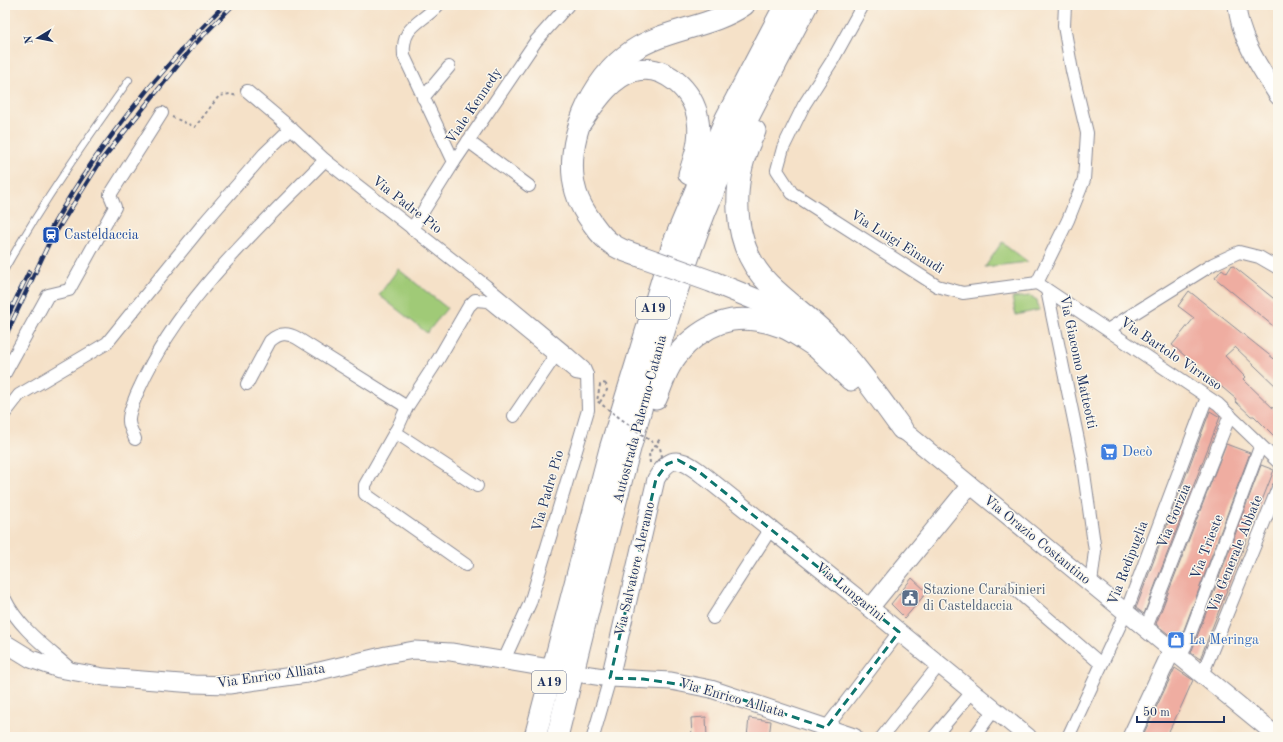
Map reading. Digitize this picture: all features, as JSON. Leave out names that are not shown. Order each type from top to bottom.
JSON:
[{"type":"highway","points":[[744,5],[723,17],[658,38],[633,50],[613,65],[597,86],[581,122],[573,148],[572,172],[576,193],[584,212],[612,244],[757,300],[779,314],[819,349],[902,429]]},
{"type":"highway","name":"Autostrada Palermo-Catania","points":[[535,737],[610,449],[673,244],[726,118],[785,5]]},
{"type":"highway","name":"Autostrada Palermo-Catania","points":[[557,737],[603,553],[658,347],[698,232],[743,126],[807,5]]},
{"type":"highway","points":[[819,5],[750,142],[741,174],[738,195],[738,216],[741,234],[747,254],[765,279],[820,329],[850,359],[902,429]]},
{"type":"highway","points":[[563,627],[573,567],[602,448],[664,243],[698,149],[698,120],[684,88],[671,76],[646,69],[632,71],[618,79],[605,90],[581,122]]},
{"type":"highway","points":[[603,553],[640,456],[656,400],[670,365],[695,337],[707,328],[724,321],[743,318],[767,322],[784,328],[819,349]]},
{"type":"street","points":[[438,5],[414,24],[406,36],[403,46],[404,56],[454,162]]},
{"type":"street","name":"Viale Kennedy","points":[[412,228],[454,162],[536,41],[568,5]]},
{"type":"street","name":"Via Luigi Einaudi","points":[[863,5],[832,61],[804,105],[783,148],[777,170],[792,193],[937,286],[963,293],[1037,283]]},
{"type":"street","points":[[1037,283],[1068,220],[1084,180],[1087,133],[1072,71],[1064,26],[1065,5]]},
{"type":"street","points":[[1238,5],[1242,29],[1259,67],[1278,96]]},
{"type":"street","points":[[423,98],[449,67]]},
{"type":"street","name":"Via Padre Pio","points":[[247,91],[291,128],[325,160],[486,286],[584,368],[587,376],[588,410],[530,603],[504,660]]},
{"type":"street","points":[[5,373],[48,295],[68,290],[115,207],[110,195],[162,113]]},
{"type":"street","points":[[5,413],[18,395],[107,343],[205,222],[264,154],[291,128]]},
{"type":"street","points":[[468,141],[529,186]]},
{"type":"street","points":[[135,439],[128,421],[136,396],[152,360],[172,328],[236,250],[325,160]]},
{"type":"street","points":[[1109,329],[1213,264],[1239,252],[1259,257],[1278,268]]},
{"type":"street","name":"Via Bartolo Virruso","points":[[1037,283],[1109,329],[1207,397],[1230,415],[1260,447],[1278,462]]},
{"type":"street","name":"Via Giacomo Matteotti","points":[[1047,290],[1082,459],[1095,551],[1090,583]]},
{"type":"street","points":[[466,565],[365,494],[365,485],[395,432],[407,407],[439,358],[468,306],[475,300],[488,301],[576,373],[587,376]]},
{"type":"street","points":[[247,384],[270,341],[274,337],[286,334],[297,338],[407,407]]},
{"type":"street","points":[[514,416],[555,356]]},
{"type":"street","name":"Via Redipuglia","points":[[1068,737],[1126,612],[1207,397]]},
{"type":"street","name":"Via Gorizia","points":[[1146,628],[1230,415]]},
{"type":"street","name":"Via Orazio Costantino","points":[[902,429],[1277,735]]},
{"type":"street","points":[[395,432],[477,486]]},
{"type":"street","name":"Via Trieste","points":[[1177,654],[1260,447]]},
{"type":"street","name":"Via Lungarini","points":[[663,463],[678,460],[686,463],[870,608],[1028,737]]},
{"type":"street","name":"Via Salvatore Aleramo","points":[[610,678],[656,480],[663,463]]},
{"type":"street","points":[[870,608],[970,485]]},
{"type":"street","name":"Via Generale Abbate","points":[[1202,675],[1278,488]]},
{"type":"street","points":[[712,618],[770,530]]},
{"type":"street","points":[[1012,587],[1101,664]]},
{"type":"street","points":[[5,599],[10,610],[31,633],[74,672]]},
{"type":"street","points":[[826,728],[899,632]]},
{"type":"street","name":"Via Enrico Alliata","points":[[5,642],[31,659],[59,669],[104,677],[194,684],[229,685],[307,674],[386,655],[414,650],[451,652],[543,667]]},
{"type":"street","points":[[1131,737],[1177,654]]},
{"type":"street","points":[[882,737],[939,665]]},
{"type":"street","name":"Via Enrico Alliata","points":[[583,674],[610,678],[671,681],[712,690],[854,737]]},
{"type":"street","points":[[593,737],[610,678]]},
{"type":"street","points":[[934,737],[972,692]]},
{"type":"street","points":[[974,737],[994,710]]},
{"type":"lane","points":[[5,269],[57,182],[129,80]]},
{"type":"path","points":[[162,113],[195,127],[219,96],[230,94],[238,96],[247,91]]},
{"type":"path","points":[[606,384],[603,383],[600,385],[597,401],[660,448],[663,463],[656,467],[650,463],[650,453],[660,439]]},
{"type":"highlighted area","points":[[678,460],[698,471],[899,632],[826,728],[711,689],[643,679],[610,678],[656,479],[667,464]]},
{"type":"green space","points":[[1002,242],[1028,262],[985,267]]},
{"type":"green space","points":[[398,269],[447,308],[427,333],[379,295]]},
{"type":"green space","points":[[1030,296],[1037,300],[1039,310],[1016,315],[1012,298]]},
{"type":"building","points":[[1232,265],[1278,302],[1278,330],[1215,278],[1222,269],[1227,273]]},
{"type":"building","points":[[1189,291],[1278,362],[1278,388],[1235,347],[1225,356],[1245,377],[1243,379],[1278,413],[1278,440],[1254,416],[1251,416],[1235,401],[1236,399],[1172,345],[1194,318],[1178,306]]},
{"type":"building","points":[[1210,411],[1220,417],[1144,614],[1136,608]]},
{"type":"building","points":[[1226,444],[1250,453],[1179,643],[1156,624]]},
{"type":"building","points":[[1261,465],[1274,470],[1200,659],[1191,653]]},
{"type":"building","points":[[912,578],[927,592],[905,618],[891,604]]},
{"type":"building","points":[[1175,668],[1193,680],[1181,707],[1166,737],[1142,737]]},
{"type":"building","points":[[706,717],[707,737],[692,737],[691,718]]},
{"type":"building","points":[[749,718],[771,721],[769,737],[747,737]]},
{"type":"railway","points":[[46,238],[83,176],[104,145],[150,86],[224,5]]},
{"type":"railway","points":[[5,337],[49,243],[100,162],[195,44],[233,5]]},
{"type":"railway","points":[[5,322],[29,272]]},
{"type":"place","name":"Casteldaccia","points":[[51,235]]},
{"type":"place","name":"Decò","points":[[1109,452]]},
{"type":"place","name":"Stazione Carabinieri di Casteldaccia","points":[[910,598]]},
{"type":"place","name":"La Meringa","points":[[1176,640]]}]
